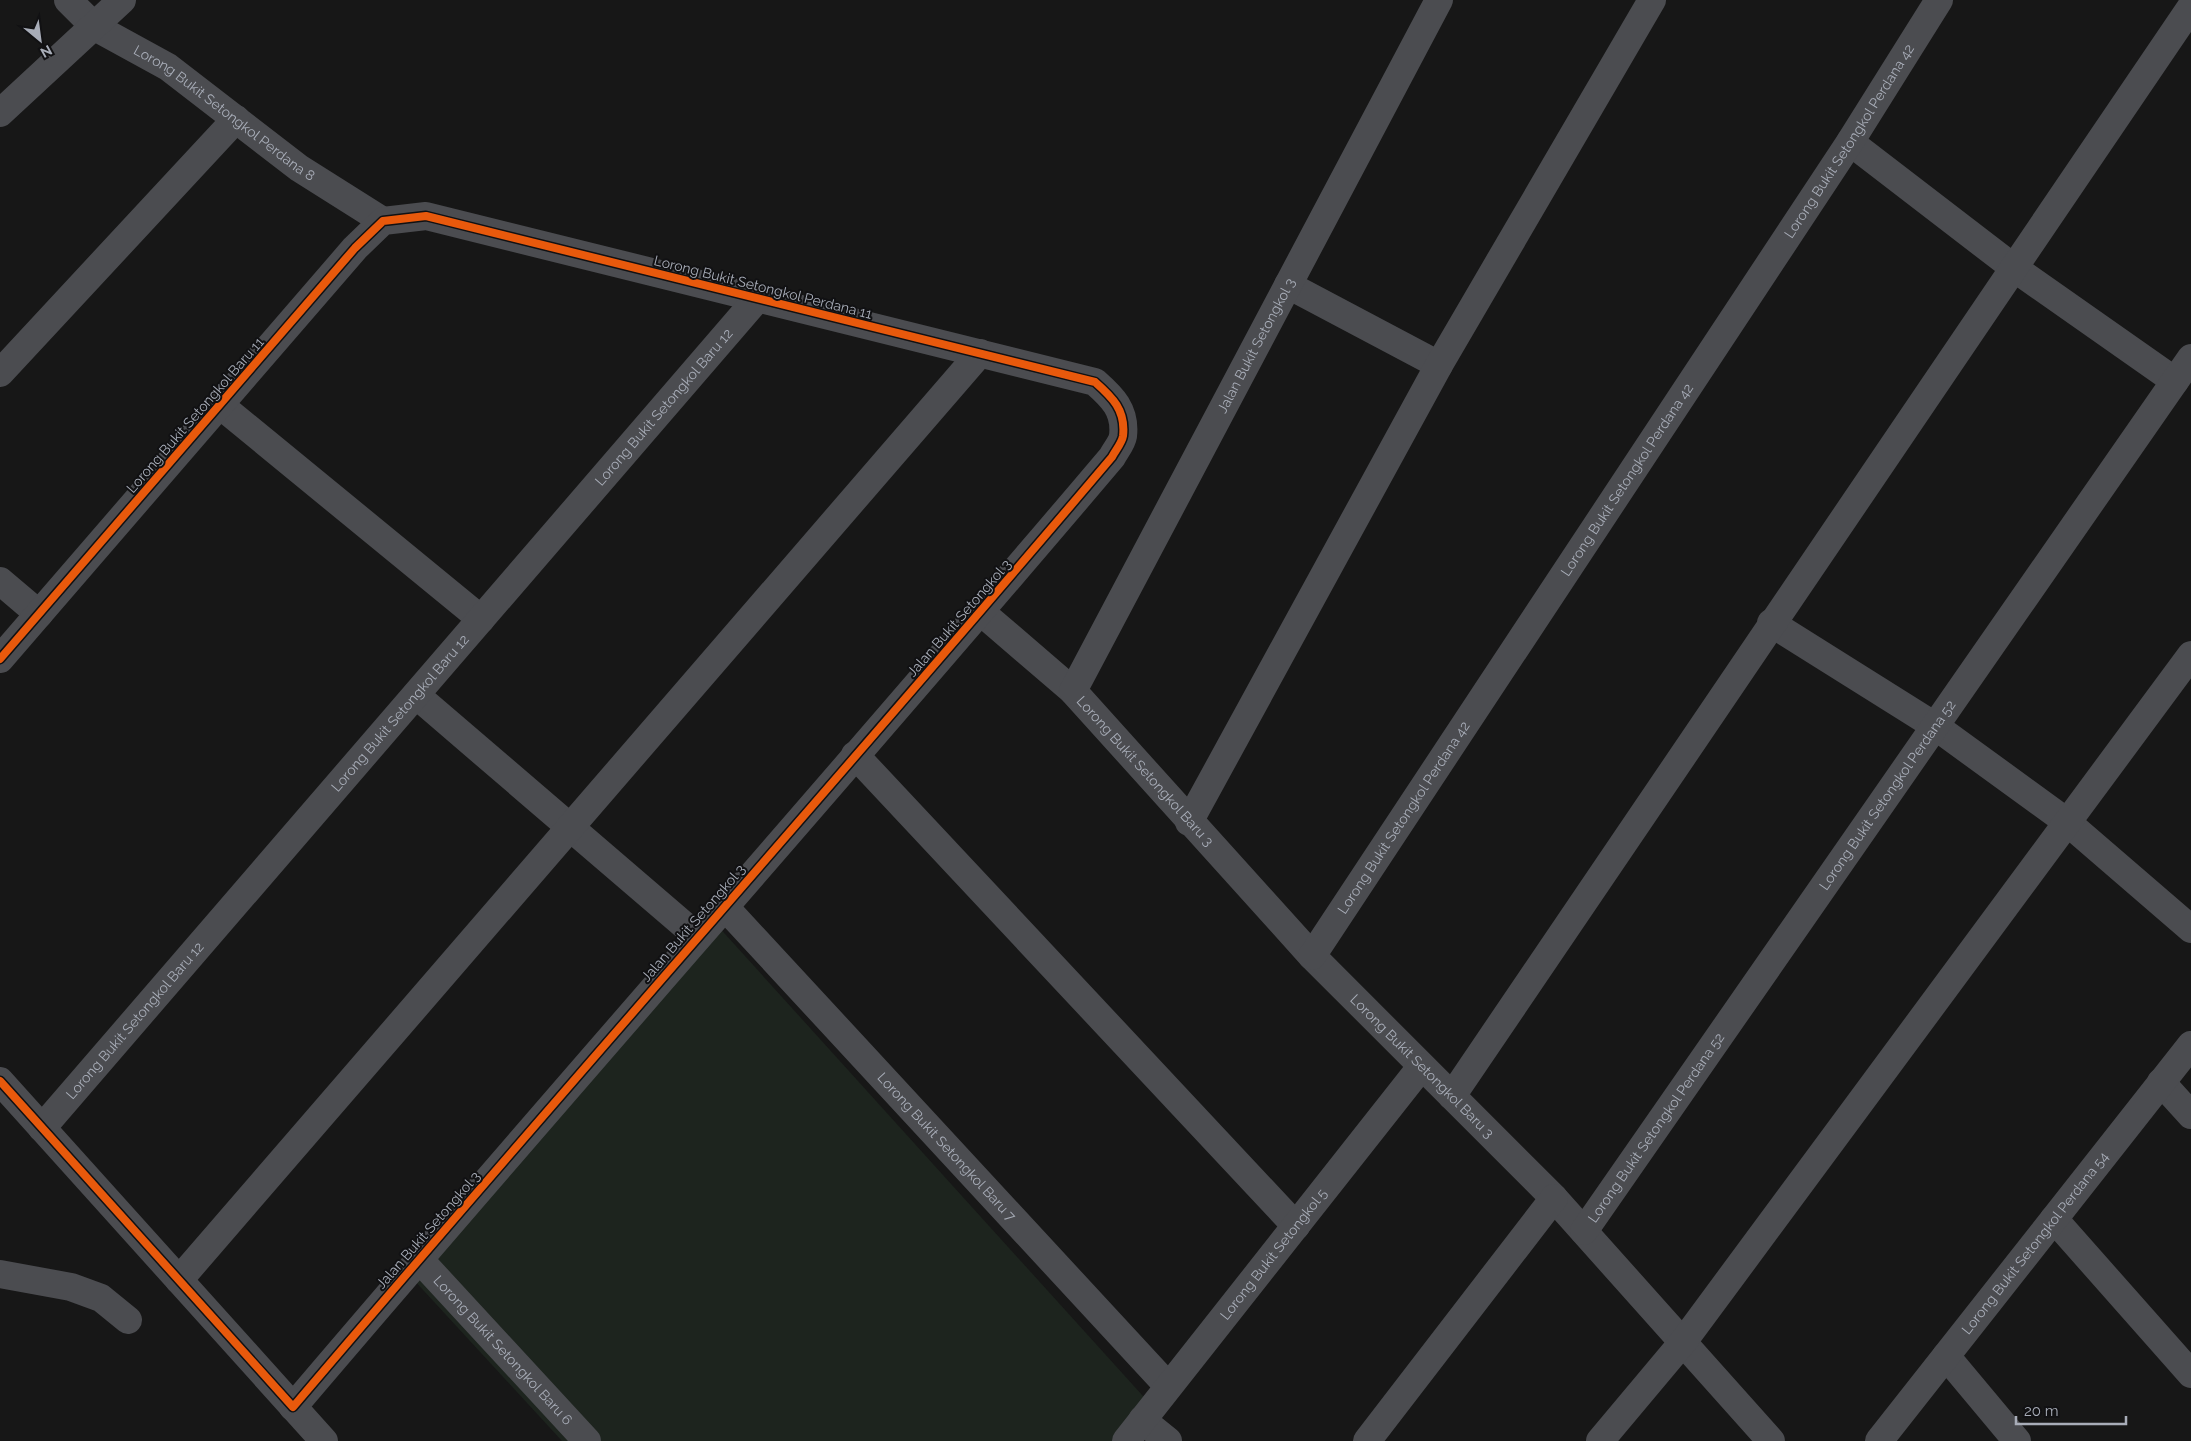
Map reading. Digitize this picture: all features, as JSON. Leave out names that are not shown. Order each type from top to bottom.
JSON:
[{"type":"street","name":"Lorong Bukit Setongkol Perdana 8","points":[[68,0],[95,27],[168,67],[299,168],[383,221]]},
{"type":"street","points":[[0,113],[122,0]]},
{"type":"street","name":"Jalan Bukit Setongkol 3","points":[[1073,691],[1439,0]]},
{"type":"street","name":"Lorong Bukit Setongkol Perdana 42","points":[[1312,956],[1850,142],[1939,0]]},
{"type":"street","points":[[1189,822],[1439,365],[1642,3]]},
{"type":"street","points":[[1452,1096],[1771,623],[2191,7]]},
{"type":"street","points":[[0,373],[236,119]]},
{"type":"street","points":[[1850,142],[2014,268],[2175,381]]},
{"type":"street","name":"Lorong Bukit Setongkol Perdana 11","points":[[383,221],[426,216],[1095,382]]},
{"type":"street","name":"Lorong Bukit Setongkol Baru 11","points":[[0,659],[355,248],[383,221]]},
{"type":"street","points":[[1288,285],[1439,365]]},
{"type":"street","name":"Lorong Bukit Setongkol Baru 12","points":[[42,1128],[758,299]]},
{"type":"street","points":[[179,1280],[980,353]]},
{"type":"street","name":"Lorong Bukit Setongkol Perdana 52","points":[[1584,1231],[2191,358]]},
{"type":"street","name":"Jalan Bukit Setongkol 3","points":[[293,1407],[724,906],[982,612],[1112,457],[1122,437],[1122,416],[1114,398],[1095,382]]},
{"type":"street","points":[[220,405],[481,619]]},
{"type":"street","points":[[0,581],[39,614]]},
{"type":"street","name":"Lorong Bukit Setongkol Baru 3","points":[[982,612],[1073,691],[1189,822],[1312,956],[1554,1198],[1771,1441]]},
{"type":"street","points":[[1771,623],[1935,726],[2066,822],[2191,929]]},
{"type":"street","points":[[1600,1441],[1683,1342],[2191,654]]},
{"type":"street","points":[[416,695],[698,937]]},
{"type":"street","points":[[855,755],[1296,1226]]},
{"type":"street","name":"Lorong Bukit Setongkol Baru 7","points":[[724,906],[1168,1386]]},
{"type":"street","name":"Lorong Bukit Setongkol Perdana 54","points":[[1879,1441],[2191,1045]]},
{"type":"street","name":"Lorong Bukit Setongkol 5","points":[[1126,1441],[1421,1067]]},
{"type":"street","points":[[0,1081],[324,1441]]},
{"type":"street","points":[[2162,1082],[2191,1115]]},
{"type":"street","points":[[1367,1441],[1554,1198]]},
{"type":"street","points":[[2054,1219],[2191,1374]]},
{"type":"street","name":"Lorong Bukit Setongkol Baru 6","points":[[419,1259],[586,1441]]},
{"type":"street","points":[[0,1274],[71,1287],[86,1292],[101,1298],[128,1320]]},
{"type":"street","points":[[1946,1356],[2017,1441]]},
{"type":"street","points":[[1142,1420],[1168,1441]]},
{"type":"shaded area","points":[[706,913],[1152,1406],[1120,1441],[562,1441],[401,1266]]},
{"type":"cycle path","points":[[0,659],[355,248],[383,221],[426,216],[1095,382],[1112,399],[1120,411],[1122,419],[1123,436],[1112,457],[293,1407],[0,1081]]}]
